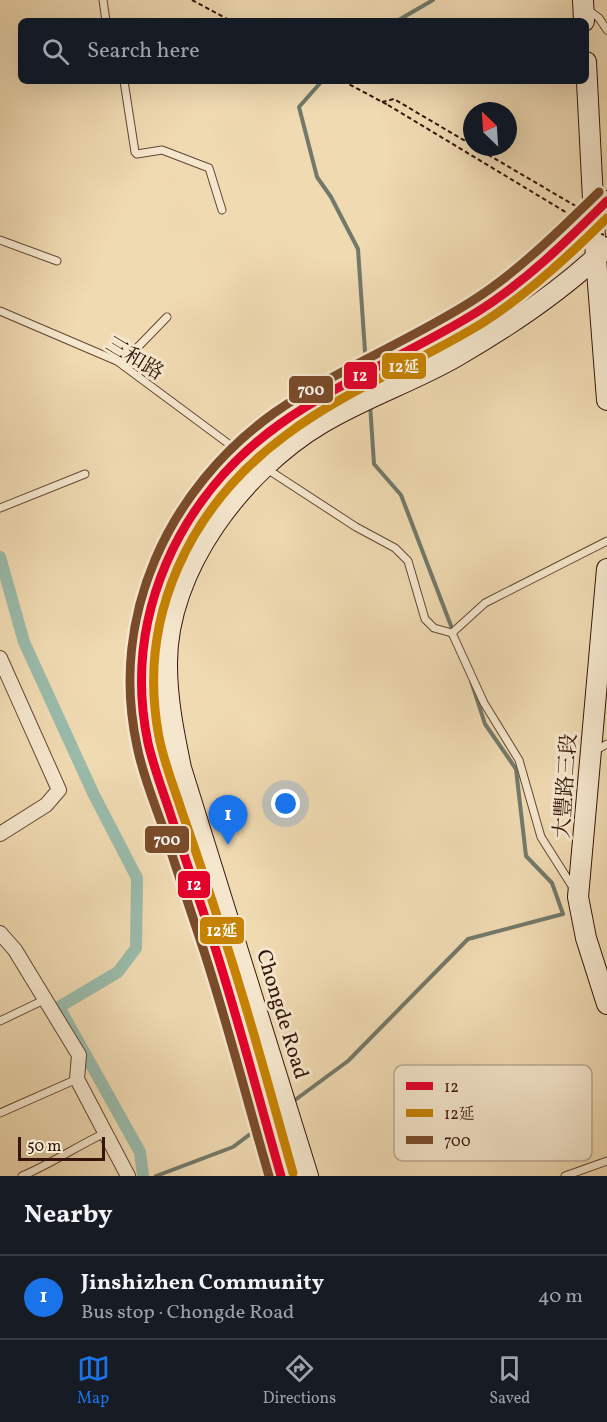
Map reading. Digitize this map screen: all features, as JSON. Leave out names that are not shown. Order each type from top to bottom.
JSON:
[{"type":"street","points":[[588,84],[600,208],[607,400]]},
{"type":"street","points":[[281,1176],[212,941],[158,777],[146,733],[142,694],[146,620],[158,576],[177,537],[198,505],[241,453],[315,401],[480,310],[547,257],[600,208]]},
{"type":"street","name":"Chongde Road","points":[[308,1176],[182,768],[168,699],[166,663],[175,612],[197,553],[211,527],[265,467],[322,423],[456,357],[527,311],[602,252]]},
{"type":"street","name":"大豐路三段","points":[[607,569],[599,748],[578,897],[586,938],[603,982],[607,1004]]},
{"type":"street","points":[[0,658],[59,790],[46,805],[0,834]]},
{"type":"street","points":[[0,933],[15,950],[78,1055],[77,1079],[128,1176]]},
{"type":"lane","points":[[102,0],[105,18]]},
{"type":"lane","points":[[583,9],[599,18],[607,30]]},
{"type":"lane","points":[[124,84],[135,152],[137,154],[162,150],[209,168],[222,210]]},
{"type":"lane","points":[[0,240],[57,261]]},
{"type":"lane","name":"三和路","points":[[0,311],[124,366],[241,453]]},
{"type":"lane","points":[[124,366],[134,351],[167,317]]},
{"type":"lane","points":[[265,467],[356,527],[395,548],[408,561],[425,619],[434,628],[452,633],[484,703],[519,760],[541,837],[578,897]]},
{"type":"lane","points":[[0,508],[85,474]]},
{"type":"lane","points":[[452,633],[485,603],[607,541]]},
{"type":"lane","points":[[0,1021],[46,999]]},
{"type":"lane","points":[[0,1113],[77,1079]]},
{"type":"lane","points":[[22,1176],[61,1158],[83,1143],[105,1133]]},
{"type":"lane","points":[[565,1176],[607,1161]]},
{"type":"path","points":[[192,0],[225,18]]},
{"type":"path","points":[[349,84],[388,105],[607,237]]},
{"type":"path","points":[[382,102],[394,99],[463,140]]},
{"type":"path","points":[[494,156],[600,208]]},
{"type":"waterway","points":[[402,18],[433,0]]},
{"type":"waterway","points":[[319,84],[299,107],[317,177],[331,197],[358,249],[366,366]]},
{"type":"waterway","points":[[370,404],[374,464],[401,495],[453,631]]},
{"type":"waterway","points":[[0,557],[24,642],[94,795],[137,878],[136,948],[118,972],[59,1007],[140,1152],[143,1176]]},
{"type":"waterway","points":[[291,1103],[348,1061],[468,939],[563,914],[552,883],[526,856],[516,769],[485,724],[471,681]]},
{"type":"waterway","points":[[156,1176],[233,1147],[261,1126]]},
{"type":"transit line","name":"700","points":[[269,1176],[209,968],[137,746],[130,697],[132,650],[140,604],[155,559],[177,517],[204,479],[237,444],[274,413],[347,369],[423,330],[472,301],[538,250],[599,192]]},
{"type":"transit line","name":"12","points":[[281,1176],[221,965],[148,743],[142,696],[143,651],[151,606],[166,564],[187,524],[213,487],[244,454],[280,424],[304,408],[453,326],[495,300],[545,260],[607,201]]},
{"type":"transit line","name":"12延","points":[[293,1173],[241,991],[161,747],[154,692],[156,649],[164,607],[178,568],[198,530],[222,495],[252,463],[309,419],[501,311],[548,273],[607,218]]},
{"type":"place","name":"Jinshizhen Community","points":[[228,845]]}]
